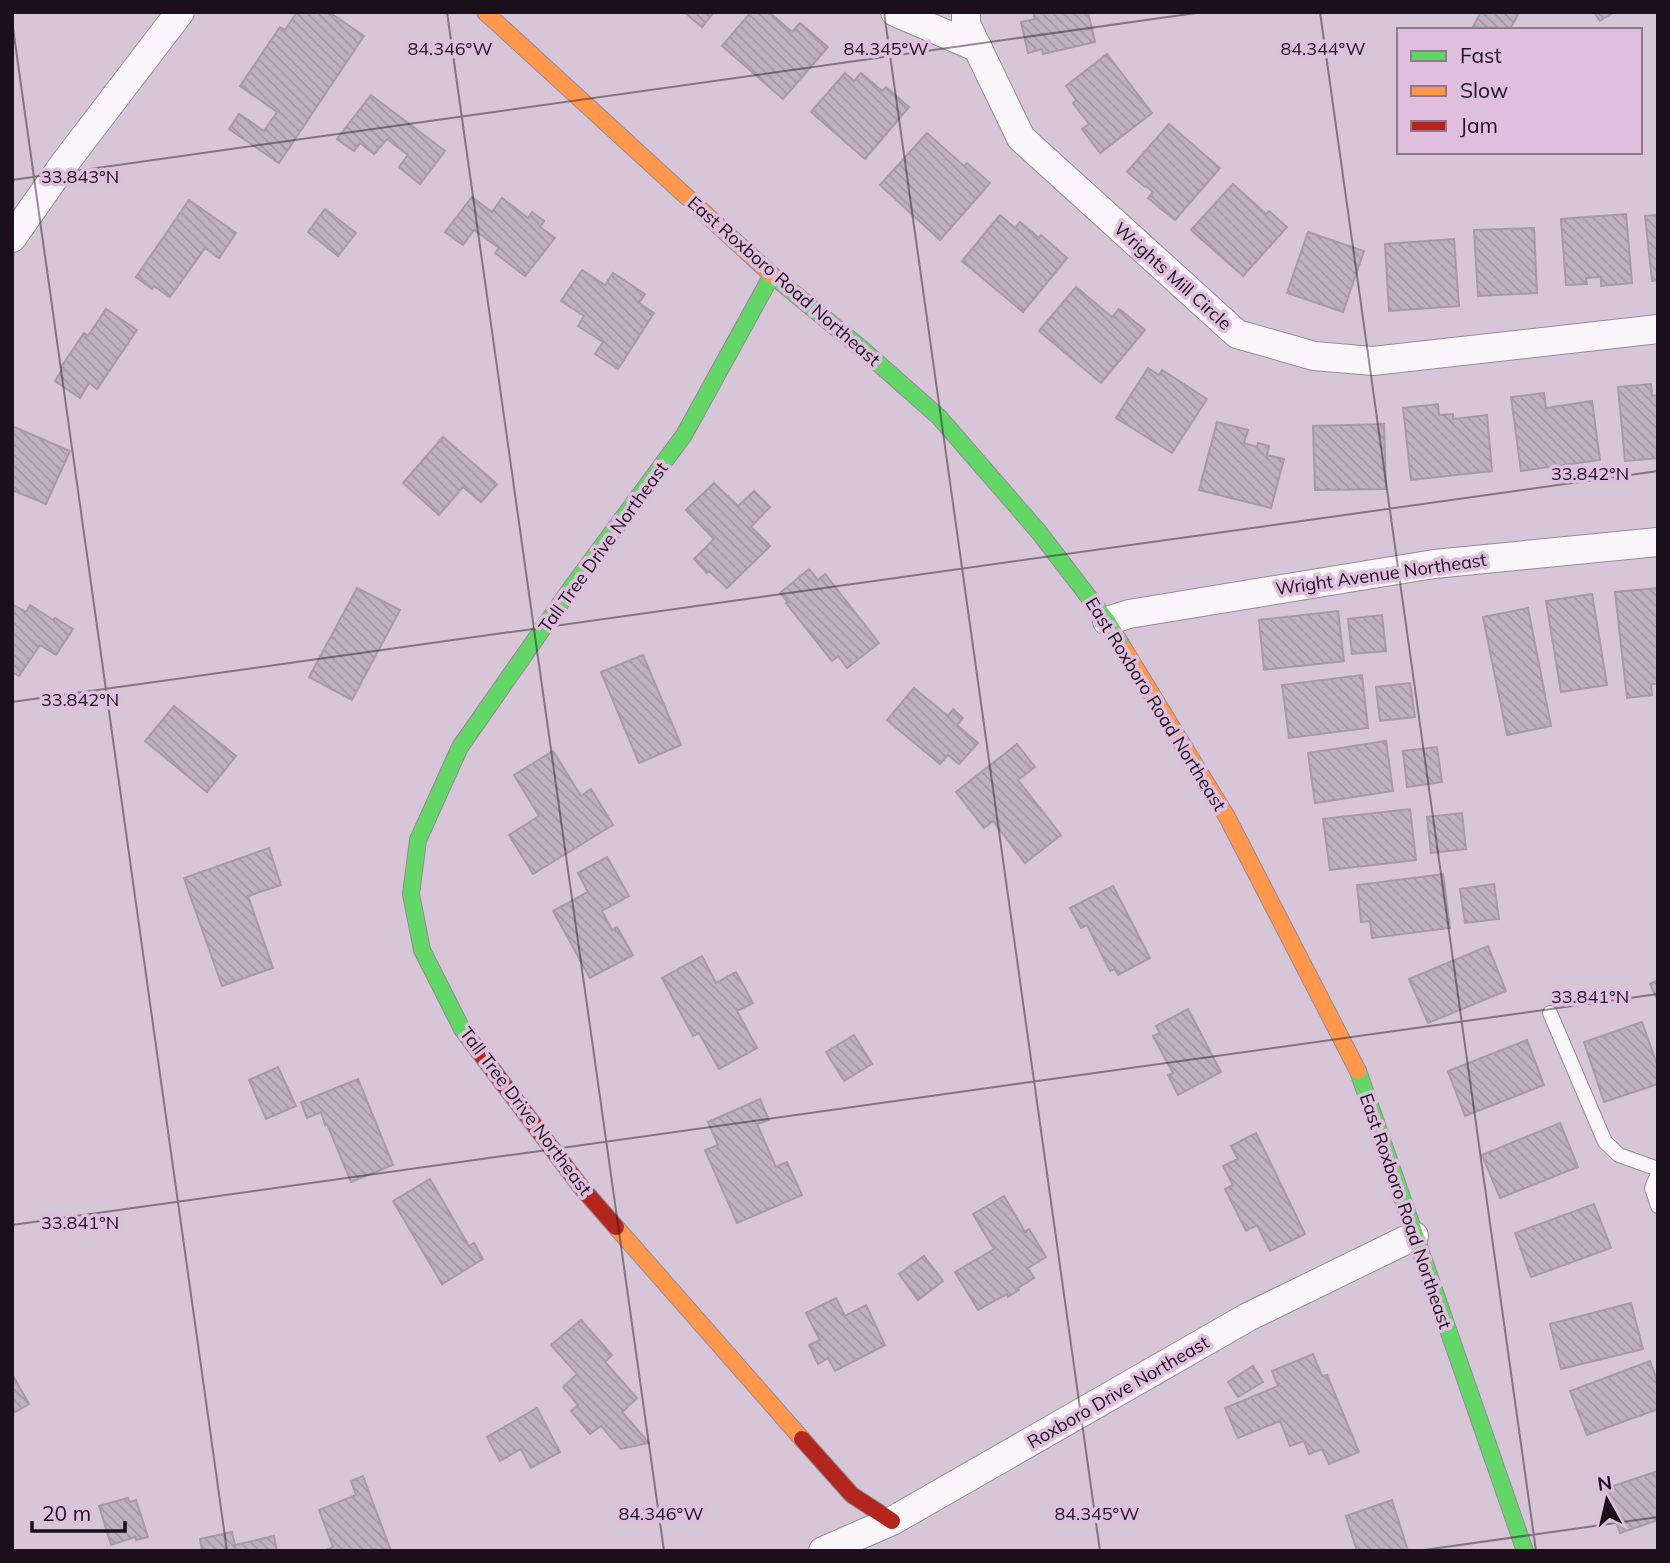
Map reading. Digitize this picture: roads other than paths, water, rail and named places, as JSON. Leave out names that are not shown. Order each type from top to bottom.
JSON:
[{"type":"main road","name":"East Roxboro Road Northeast","points":[[485,12],[772,275],[939,417],[1038,531],[1107,621],[1227,817],[1359,1073],[1525,1551]]},
{"type":"main road","name":"Tall Tree Drive Northeast","points":[[772,275],[684,435],[574,584],[460,747],[418,840],[411,894],[422,950],[462,1029],[581,1187],[852,1495],[892,1521]]},
{"type":"street","points":[[12,238],[64,164],[180,12]]},
{"type":"street","points":[[895,12],[978,48]]},
{"type":"street","name":"Wrights Mill Circle","points":[[966,12],[967,24],[1021,138],[1237,334],[1314,356],[1373,361],[1658,329]]},
{"type":"street","name":"Wright Avenue Northeast","points":[[1107,621],[1129,614],[1434,564],[1658,542]]},
{"type":"street","name":"Roxboro Drive Northeast","points":[[823,1551],[892,1521],[1248,1317],[1414,1236]]},
{"type":"lane","points":[[1550,1013],[1605,1142],[1619,1155],[1658,1172],[1652,1188],[1658,1206]]}]
